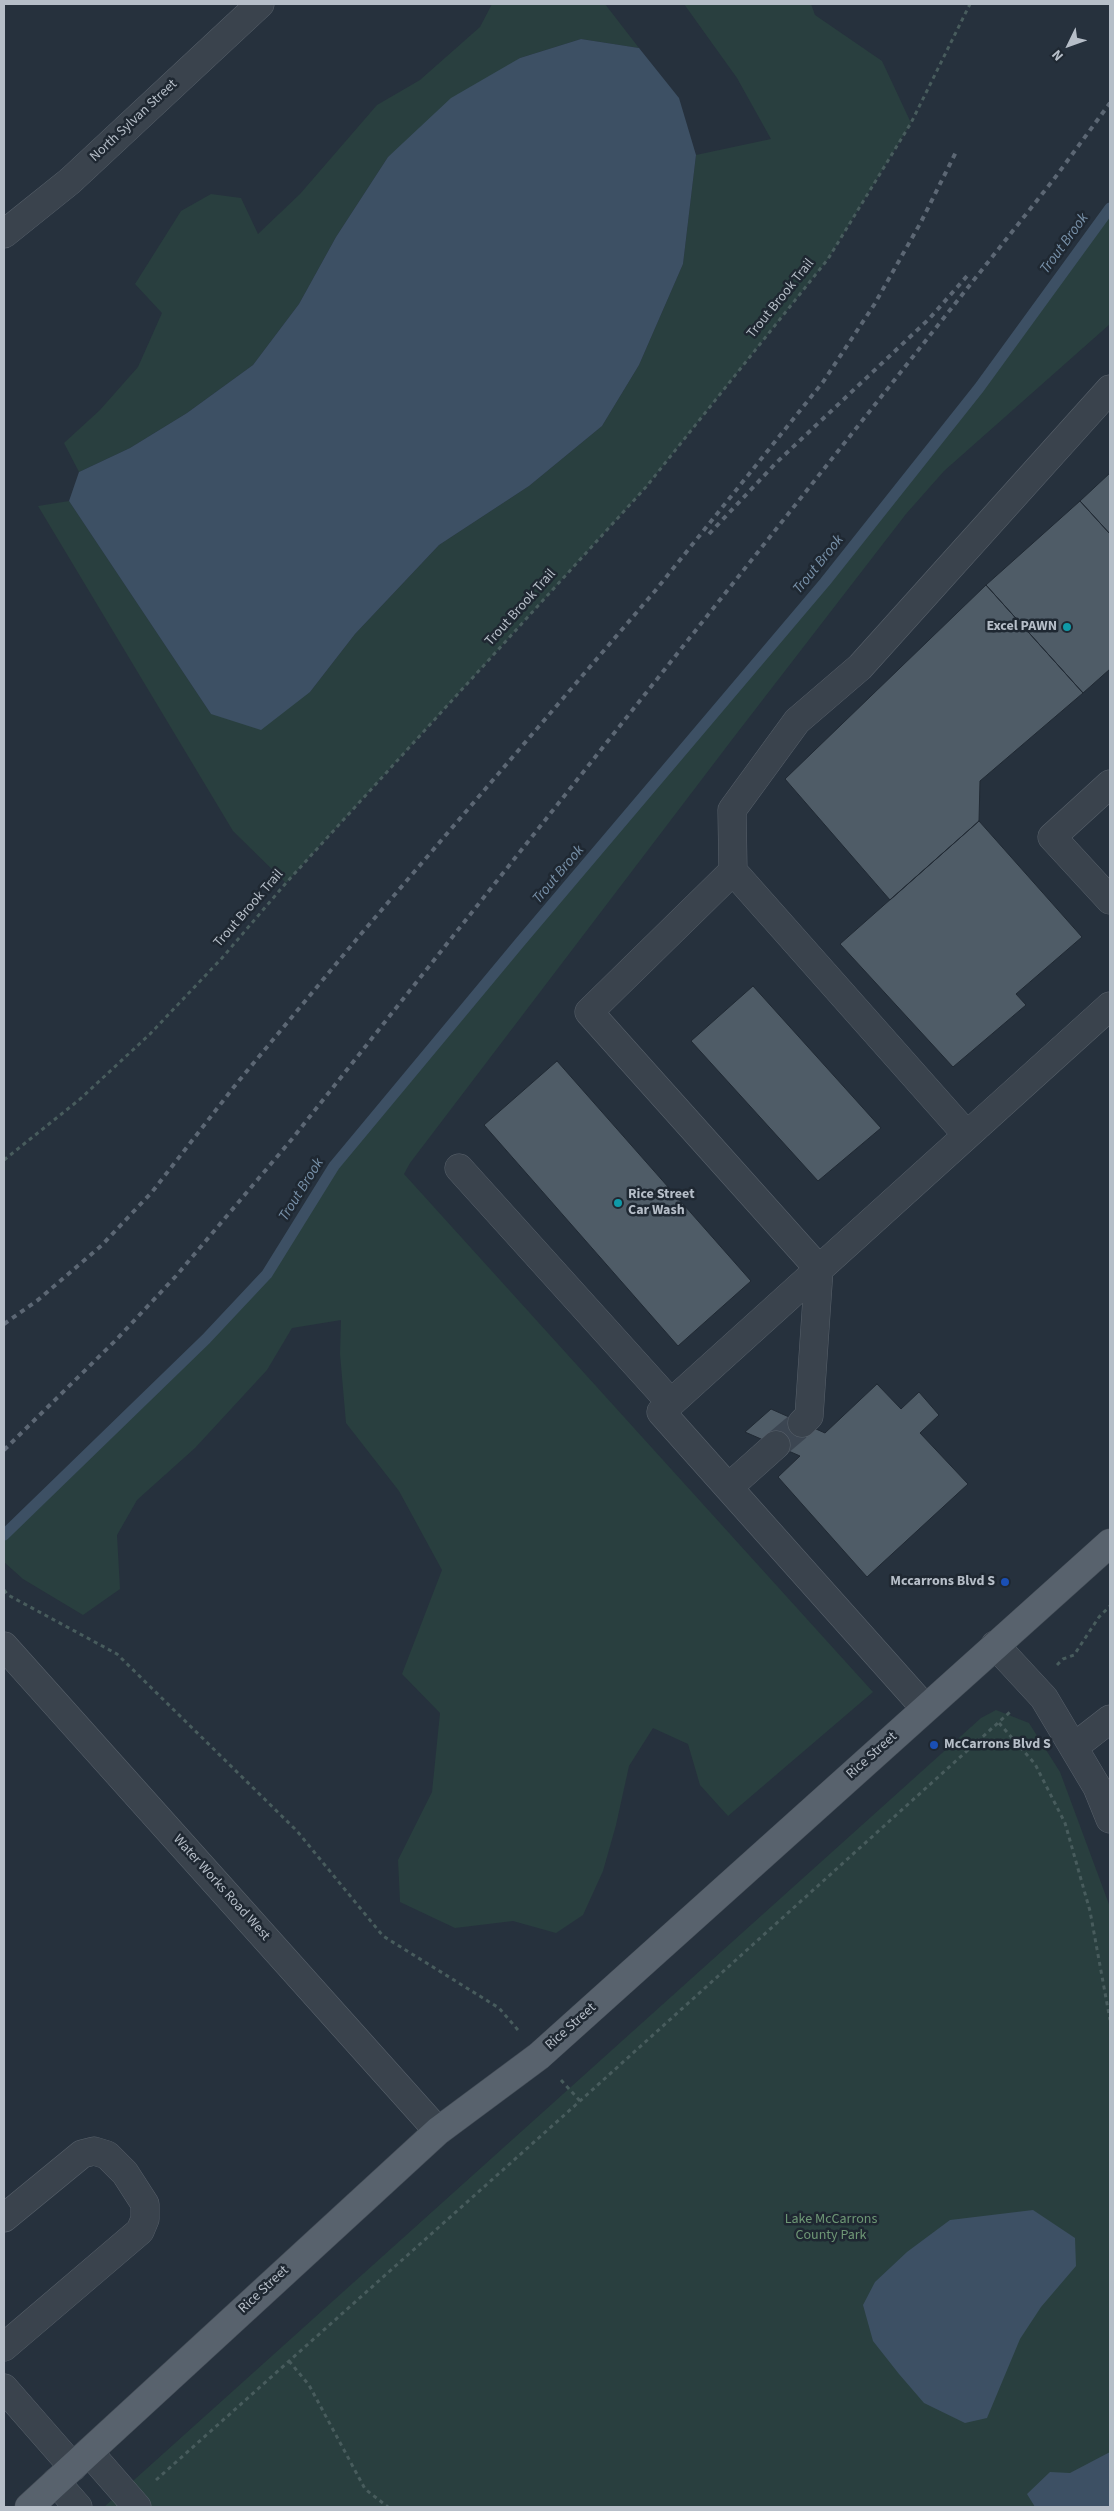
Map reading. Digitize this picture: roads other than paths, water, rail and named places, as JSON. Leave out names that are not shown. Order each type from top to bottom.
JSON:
[{"type":"main road","name":"Rice Street","points":[[29,2507],[438,2131],[539,2056],[1110,1543]]},
{"type":"street","name":"North Sylvan Street","points":[[4,234],[70,181],[260,4]]},
{"type":"street","points":[[967,1135],[733,871],[732,810],[797,721],[860,667],[1110,389]]},
{"type":"street","points":[[1110,784],[1052,837],[1110,900]]},
{"type":"street","points":[[733,871],[589,1012],[819,1269],[809,1416],[802,1423]]},
{"type":"street","points":[[925,1708],[661,1412],[1110,1006]]},
{"type":"street","points":[[459,1168],[671,1403]]},
{"type":"street","points":[[729,1487],[776,1445]]},
{"type":"street","points":[[995,1645],[1044,1698],[1097,1787],[1110,1819]]},
{"type":"street","name":"Water Works Road West","points":[[4,1646],[438,2131]]},
{"type":"street","points":[[1074,1747],[1110,1719]]},
{"type":"street","points":[[4,2218],[82,2154],[94,2151],[107,2155],[125,2173],[145,2204],[145,2219],[140,2232],[4,2347]]},
{"type":"street","points":[[4,2388],[73,2467],[134,2504]]},
{"type":"street","points":[[73,2467],[78,2507]]},
{"type":"water","points":[[581,39],[639,48],[679,98],[696,155],[683,264],[639,365],[602,426],[529,486],[439,545],[355,634],[310,692],[261,730],[211,714],[69,501],[79,472],[130,448],[187,413],[253,365],[299,304],[336,237],[388,157],[451,98],[520,58]]},
{"type":"water","points":[[1033,2210],[1075,2238],[1076,2266],[1041,2307],[1020,2339],[987,2418],[965,2423],[924,2403],[873,2341],[863,2305],[875,2282],[907,2252],[950,2220]]},
{"type":"water","points":[[1110,2452],[1110,2507],[1035,2507],[1027,2494],[1050,2472],[1070,2473]]},
{"type":"waterway","name":"Trout Brook","points":[[4,1535],[206,1339],[267,1274],[334,1166],[521,941],[825,582],[979,388],[1110,208]]},
{"type":"tunnel","points":[[776,1445],[802,1423]]},
{"type":"railway","points":[[4,1450],[115,1341],[176,1276],[292,1139],[1054,179],[1110,103]]},
{"type":"railway","points":[[4,1324],[38,1300],[102,1245],[152,1192],[237,1083],[361,934],[655,591],[823,382],[874,305],[921,222],[957,150]]},
{"type":"railway","points":[[709,534],[777,462],[929,319],[967,276]]},
{"type":"place","name":"Excel PAWN","points":[[1067,627]]},
{"type":"place","name":"Rice Street Car Wash","points":[[618,1203]]},
{"type":"place","name":"Mccarrons Blvd S","points":[[1005,1582]]},
{"type":"place","name":"McCarrons Blvd S","points":[[934,1745]]},
{"type":"park label","name":"Lake McCarrons County Park","points":[[831,2228]]}]
